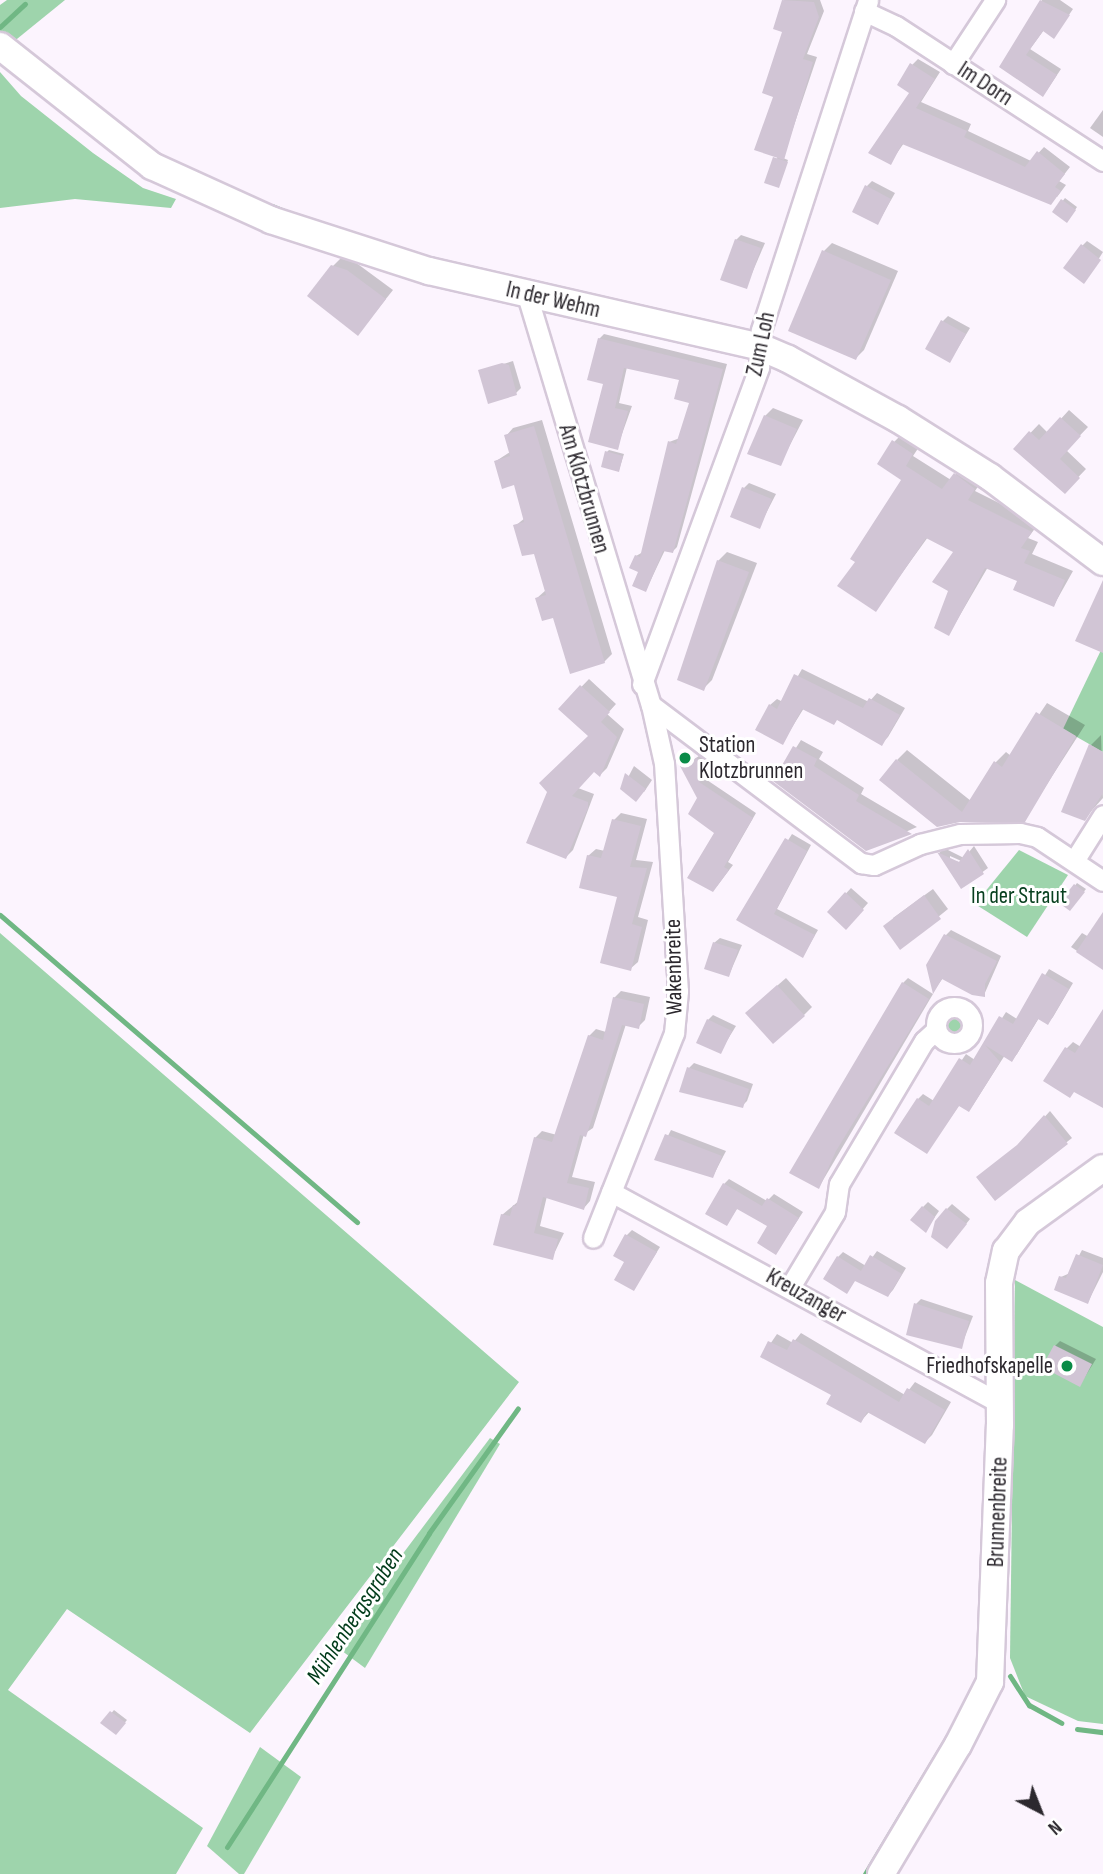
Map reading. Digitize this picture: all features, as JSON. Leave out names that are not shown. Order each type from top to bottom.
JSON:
[{"type":"street","points":[[953,64],[995,0]]},
{"type":"street","name":"Im Dorn","points":[[866,6],[1103,161]]},
{"type":"street","name":"Zum Loh","points":[[642,684],[759,367],[761,330],[866,6]]},
{"type":"street","name":"In der Wehm","points":[[0,46],[119,142],[184,183],[350,247],[527,295],[760,348],[908,425],[1000,483],[1103,562]]},
{"type":"street","name":"Am Klotzbrunnen","points":[[527,295],[642,684]]},
{"type":"street","name":"Wakenbreite","points":[[593,1238],[674,1033],[678,991],[664,763],[651,705],[642,684]]},
{"type":"street","points":[[651,705],[861,863],[874,865],[941,837],[983,832],[1037,837],[1103,880]]},
{"type":"street","points":[[1074,861],[1103,814]]},
{"type":"street","points":[[790,1287],[835,1212],[839,1184],[924,1041],[936,1030]]},
{"type":"street","name":"Brunnenbreite","points":[[881,1874],[978,1710],[989,1682],[994,1655],[1000,1404],[999,1283],[1006,1251],[1028,1222],[1103,1168]]},
{"type":"street","name":"Kreuzanger","points":[[611,1192],[790,1287],[1000,1404]]},
{"type":"green space","points":[[7,0],[65,0],[12,43],[0,34],[0,5]]},
{"type":"green space","points":[[0,72],[21,96],[93,153],[143,188],[176,199],[171,208],[75,199],[0,208]]},
{"type":"green space","points":[[1103,646],[1103,752],[1063,729]]},
{"type":"green space","name":"In der Straut","points":[[1019,850],[1068,875],[1027,937],[975,904]]},
{"type":"green space","points":[[0,933],[519,1382],[250,1733],[67,1609],[8,1690],[203,1828],[176,1874],[0,1874]]},
{"type":"green space","points":[[955,1016],[962,1019],[965,1026],[962,1033],[955,1036],[948,1033],[945,1026],[948,1019]]},
{"type":"green space","points":[[1015,1280],[1103,1327],[1103,1724],[1078,1721],[1025,1696],[1010,1658]]},
{"type":"green space","points":[[490,1438],[500,1444],[365,1668],[334,1645]]},
{"type":"green space","points":[[260,1747],[301,1777],[244,1874],[239,1874],[207,1846]]},
{"type":"building","points":[[782,0],[814,2],[819,17],[803,59],[813,62],[784,160],[754,150],[773,97],[762,93],[782,32],[773,29]]},
{"type":"building","points":[[1040,0],[1070,15],[1054,39],[1043,31],[1026,55],[1057,75],[1043,97],[999,67]]},
{"type":"building","points":[[910,63],[935,79],[916,108],[967,131],[964,137],[1025,167],[1037,151],[1065,174],[1055,187],[1061,191],[1051,205],[902,144],[891,165],[868,153],[909,93],[897,85]]},
{"type":"building","points":[[773,157],[788,162],[779,188],[764,183]]},
{"type":"building","points":[[865,185],[891,199],[878,225],[852,212]]},
{"type":"building","points":[[1061,199],[1076,210],[1067,223],[1052,212]]},
{"type":"building","points":[[735,239],[761,248],[747,289],[720,280]]},
{"type":"building","points":[[1081,244],[1101,260],[1084,284],[1063,268]]},
{"type":"building","points":[[822,250],[891,280],[856,360],[788,331]]},
{"type":"building","points":[[331,265],[347,270],[386,299],[358,336],[307,296]]},
{"type":"building","points":[[941,320],[966,334],[950,363],[925,349]]},
{"type":"building","points":[[598,338],[723,369],[673,553],[663,551],[646,592],[632,586],[638,572],[629,568],[635,555],[640,557],[668,441],[676,444],[689,403],[674,399],[679,380],[624,368],[615,408],[628,411],[618,450],[588,442],[603,384],[587,380]]},
{"type":"building","points":[[502,363],[509,365],[517,395],[488,404],[478,370]]},
{"type":"building","points":[[764,415],[797,429],[781,466],[747,454]]},
{"type":"building","points":[[1060,417],[1081,436],[1060,459],[1080,478],[1065,494],[1013,449],[1029,431],[1039,440]]},
{"type":"building","points":[[534,426],[605,663],[570,674],[553,618],[542,621],[535,598],[546,595],[534,554],[522,556],[513,525],[524,522],[514,485],[502,489],[494,461],[510,456],[504,435]]},
{"type":"building","points":[[892,440],[913,454],[906,466],[942,489],[954,473],[975,489],[968,500],[1032,532],[1021,548],[1030,551],[1024,563],[1065,580],[1054,607],[1013,590],[1017,581],[985,568],[949,636],[934,628],[948,591],[932,582],[953,552],[926,538],[876,612],[837,586],[855,562],[850,559],[901,480],[877,464]]},
{"type":"building","points":[[605,451],[623,456],[619,472],[601,467]]},
{"type":"building","points":[[742,487],[772,499],[760,529],[730,517]]},
{"type":"building","points":[[717,560],[749,572],[704,691],[677,680]]},
{"type":"building","points":[[1103,580],[1103,653],[1075,641]]},
{"type":"building","points":[[794,674],[863,708],[869,698],[900,715],[882,746],[837,720],[834,725],[802,709],[783,745],[755,730],[769,704],[777,709]]},
{"type":"building","points":[[580,685],[610,712],[601,722],[617,737],[600,777],[594,772],[572,796],[588,802],[588,808],[566,859],[526,843],[547,792],[539,783],[588,736],[558,709]]},
{"type":"building","points":[[1036,712],[1076,736],[1025,822],[960,822],[937,827],[879,780],[896,759],[962,812],[994,761],[1002,767]]},
{"type":"building","points":[[1089,744],[1103,752],[1103,793],[1085,821],[1061,812]]},
{"type":"building","points":[[793,746],[817,759],[814,766],[859,795],[856,801],[912,834],[866,851],[773,781]]},
{"type":"building","points":[[697,758],[716,774],[699,782],[753,818],[724,867],[729,870],[713,892],[687,878],[714,833],[688,814],[697,798],[680,766]]},
{"type":"building","points":[[625,773],[646,789],[636,802],[620,789]]},
{"type":"building","points":[[612,819],[641,826],[630,867],[647,868],[632,924],[642,927],[631,971],[600,963],[617,897],[579,888],[587,855],[601,858]]},
{"type":"building","points":[[785,838],[807,851],[774,914],[815,935],[803,958],[736,920]]},
{"type":"building","points":[[968,849],[984,874],[961,889],[937,852],[959,862]]},
{"type":"building","points":[[1074,884],[1085,892],[1070,911],[1059,903]]},
{"type":"building","points":[[845,892],[864,910],[846,930],[827,912]]},
{"type":"building","points":[[924,895],[941,919],[900,950],[883,926]]},
{"type":"building","points":[[1103,912],[1103,970],[1076,952]]},
{"type":"building","points":[[944,934],[997,961],[985,984],[985,997],[972,995],[942,979],[933,994],[926,965]]},
{"type":"building","points":[[713,942],[738,950],[729,977],[704,969]]},
{"type":"building","points":[[1042,973],[1069,989],[1048,1025],[1038,1019],[1012,1062],[985,1045],[1000,1062],[969,1112],[959,1106],[927,1154],[894,1133],[917,1098],[929,1106],[959,1058],[970,1065],[999,1016],[1013,1024]]},
{"type":"building","points":[[902,982],[929,999],[836,1151],[819,1189],[789,1173]]},
{"type":"building","points":[[777,985],[805,1016],[773,1044],[745,1013]]},
{"type":"building","points":[[613,997],[644,1004],[639,1029],[622,1025],[586,1137],[580,1135],[567,1183],[589,1188],[584,1210],[543,1197],[534,1233],[558,1239],[553,1260],[493,1245],[501,1214],[510,1216],[513,1205],[516,1206],[534,1137],[552,1142],[588,1035],[603,1040]]},
{"type":"building","points":[[1103,1009],[1103,1108],[1074,1092],[1070,1098],[1043,1081],[1065,1047],[1075,1053]]},
{"type":"building","points":[[707,1019],[732,1031],[721,1054],[696,1043]]},
{"type":"building","points":[[687,1067],[749,1089],[743,1108],[679,1092]]},
{"type":"building","points":[[1044,1115],[1068,1144],[995,1201],[976,1177],[1017,1145]]},
{"type":"building","points":[[665,1134],[722,1156],[713,1178],[654,1160]]},
{"type":"building","points":[[723,1183],[762,1206],[767,1198],[799,1218],[776,1255],[757,1243],[767,1226],[737,1209],[727,1226],[705,1214]]},
{"type":"building","points":[[922,1206],[935,1217],[926,1233],[910,1220]]},
{"type":"building","points":[[946,1208],[967,1224],[947,1249],[931,1237],[935,1221]]},
{"type":"building","points":[[625,1234],[657,1252],[634,1291],[614,1280],[624,1262],[613,1256]]},
{"type":"building","points":[[1076,1254],[1103,1265],[1088,1304],[1054,1290],[1059,1276],[1066,1278]]},
{"type":"building","points":[[870,1255],[902,1274],[888,1297],[855,1281],[847,1294],[823,1279],[837,1256],[861,1271]]},
{"type":"building","points":[[914,1303],[969,1321],[962,1349],[906,1335]]},
{"type":"building","points":[[793,1339],[899,1402],[907,1388],[945,1410],[925,1444],[867,1412],[861,1423],[826,1404],[831,1395],[760,1357],[768,1341],[787,1350]]},
{"type":"building","name":"Friedhofskapelle","points":[[1054,1345],[1092,1364],[1080,1387],[1042,1367]]},
{"type":"building","points":[[110,1711],[126,1723],[116,1735],[100,1723]]},
{"type":"waterway","points":[[0,27],[25,4]]},
{"type":"waterway","points":[[272,206],[287,212]]},
{"type":"waterway","points":[[0,915],[357,1222]]},
{"type":"waterway","name":"Mühlenbergsgraben","points":[[227,1847],[429,1533],[518,1408]]},
{"type":"waterway","points":[[1010,1676],[1029,1705],[1061,1723]]},
{"type":"waterway","points":[[1077,1729],[1103,1732]]},
{"type":"waterway","points":[[865,1874],[950,1732]]},
{"type":"place","name":"Station Klotzbrunnen","points":[[685,758]]},
{"type":"place","name":"Friedhofskapelle","points":[[1067,1366]]}]
